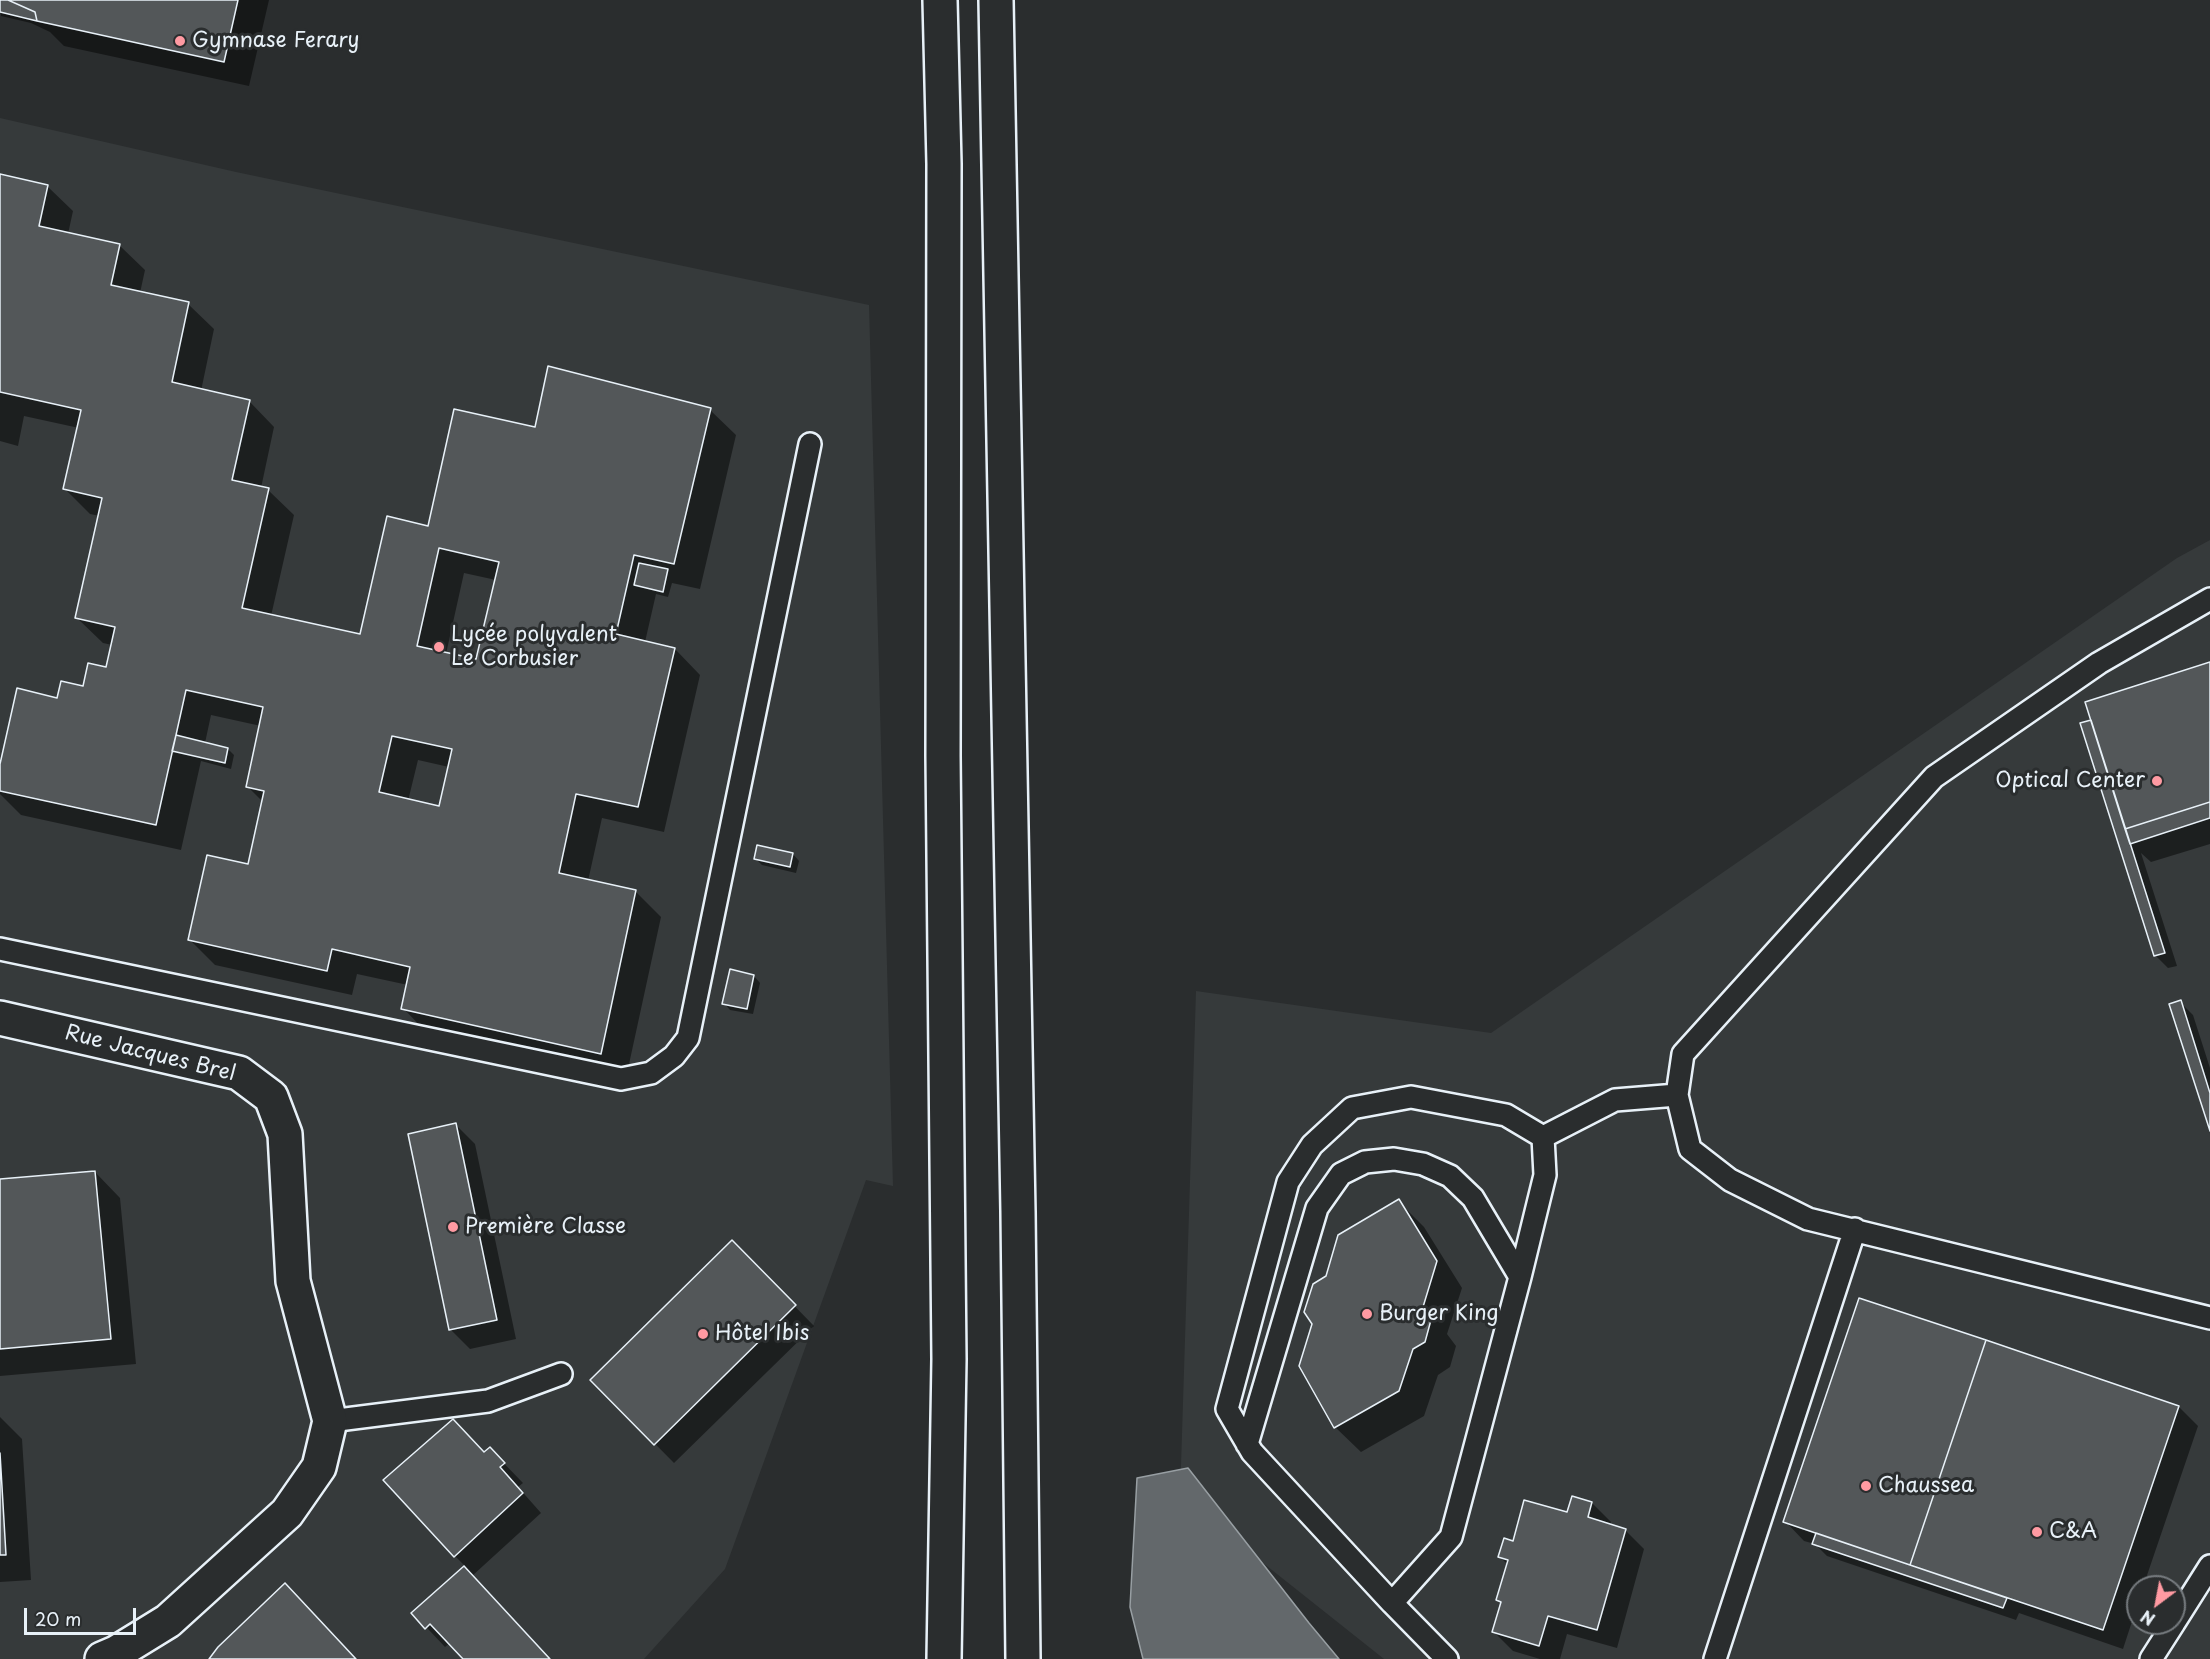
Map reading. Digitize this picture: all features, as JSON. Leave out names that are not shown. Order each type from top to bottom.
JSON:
[{"type":"main road","points":[[940,0],[944,164],[943,755],[949,1359],[944,1659]]},
{"type":"main road","points":[[996,0],[1018,1211],[1023,1659]]},
{"type":"main road","name":"Rue Jacques Brel","points":[[0,1018],[239,1073],[271,1097],[285,1134],[293,1281],[330,1420],[319,1467],[287,1513],[168,1622],[102,1659]]},
{"type":"lane","points":[[0,949],[621,1079],[651,1072],[674,1056],[688,1038],[810,444]]},
{"type":"lane","points":[[2210,599],[2099,663],[1934,777],[1683,1054],[1677,1095],[1689,1149],[1730,1180],[1808,1219],[2210,1318]]},
{"type":"lane","points":[[1544,1137],[1615,1100],[1677,1095]]},
{"type":"lane","points":[[1447,1659],[1252,1452],[1227,1409],[1288,1182],[1312,1145],[1352,1108],[1411,1097],[1506,1115],[1544,1137]]},
{"type":"lane","points":[[1392,1603],[1451,1537],[1545,1175],[1544,1137]]},
{"type":"lane","points":[[1247,1444],[1317,1208],[1341,1174],[1365,1162],[1394,1159],[1423,1164],[1450,1176],[1473,1198],[1520,1277]]},
{"type":"lane","points":[[1716,1659],[1855,1229]]},
{"type":"lane","points":[[330,1420],[488,1401],[561,1374]]},
{"type":"lane","points":[[2186,1604],[2210,1566]]},
{"type":"lane","points":[[2151,1659],[2166,1635]]},
{"type":"shaded area","name":"Lycée polyvalent Le Corbusier","points":[[0,118],[236,172],[869,305],[893,1186],[866,1180],[725,1569],[644,1659],[0,1659]]},
{"type":"shaded area","points":[[2210,540],[2210,1659],[1384,1659],[1180,1497],[1196,991],[1491,1033],[2177,558]]},
{"type":"shaded area","points":[[1188,1468],[1339,1659],[1143,1659],[1130,1607],[1137,1478]]},
{"type":"building","points":[[0,0],[8,0],[35,12],[37,21],[0,12]]},
{"type":"building","name":"Gymnase Ferary","points":[[8,0],[238,0],[224,62],[37,21],[35,12]]},
{"type":"building","points":[[0,174],[48,185],[39,226],[120,244],[111,285],[189,302],[172,382],[250,400],[232,480],[269,488],[242,608],[360,634],[387,516],[428,526],[454,409],[535,427],[548,366],[711,408],[674,564],[634,555],[616,634],[675,648],[638,807],[576,794],[559,873],[636,890],[601,1054],[401,1009],[410,967],[332,949],[327,971],[188,940],[207,855],[248,864],[264,791],[246,787],[263,707],[186,690],[156,825],[0,791],[0,764],[17,688],[57,698],[61,681],[83,686],[88,663],[106,667],[115,627],[75,618],[102,498],[63,489],[81,410],[0,392]],"holes":[[[439,548],[499,562],[476,659],[417,646]],[[392,736],[452,749],[439,806],[379,792]]]},
{"type":"building","points":[[639,563],[668,569],[663,592],[634,585]]},
{"type":"building","points":[[2210,662],[2210,802],[2125,829],[2085,702]]},
{"type":"building","points":[[2091,720],[2165,953],[2154,956],[2080,723]]},
{"type":"building","points":[[176,735],[228,748],[225,763],[172,751]]},
{"type":"building","points":[[2210,802],[2210,818],[2130,844],[2125,829]]},
{"type":"building","points":[[757,845],[793,853],[790,867],[754,859]]},
{"type":"building","points":[[730,969],[754,975],[747,1009],[722,1004]]},
{"type":"building","points":[[2181,1000],[2210,1093],[2210,1131],[2169,1004]]},
{"type":"building","points":[[456,1123],[497,1320],[449,1330],[408,1134]]},
{"type":"building","points":[[95,1171],[111,1339],[0,1349],[0,1179]]},
{"type":"building","name":"Burger King","points":[[1399,1199],[1437,1261],[1423,1307],[1431,1320],[1425,1342],[1413,1349],[1399,1391],[1334,1428],[1299,1366],[1312,1324],[1304,1312],[1313,1284],[1326,1276],[1338,1235]]},
{"type":"building","points":[[732,1240],[796,1305],[654,1445],[590,1380]]},
{"type":"building","points":[[1859,1298],[1986,1340],[1910,1565],[1783,1522]]},
{"type":"building","points":[[1986,1340],[2179,1406],[2103,1630],[1910,1565]]},
{"type":"building","points":[[453,1419],[484,1452],[490,1447],[505,1463],[500,1467],[523,1493],[454,1557],[383,1480]]},
{"type":"building","points":[[0,1453],[6,1555],[0,1555]]},
{"type":"building","points":[[1572,1496],[1592,1502],[1588,1517],[1626,1529],[1597,1630],[1548,1616],[1539,1646],[1492,1632],[1501,1602],[1496,1600],[1508,1560],[1498,1557],[1504,1538],[1513,1541],[1524,1500],[1567,1512]]},
{"type":"building","points":[[1816,1533],[2007,1598],[2003,1608],[1812,1544]]},
{"type":"building","points":[[464,1566],[550,1659],[463,1659],[430,1624],[425,1629],[411,1613]]},
{"type":"building","points":[[285,1583],[356,1659],[209,1659],[218,1647]]},
{"type":"place","name":"Gymnase Ferary","points":[[180,41]]},
{"type":"place","name":"Lycée polyvalent Le Corbusier","points":[[439,647]]},
{"type":"place","name":"Optical Center","points":[[2157,781]]},
{"type":"place","name":"Première Classe","points":[[453,1227]]},
{"type":"place","name":"Burger King","points":[[1367,1314]]},
{"type":"place","name":"Hôtel Ibis","points":[[703,1334]]},
{"type":"place","name":"Chaussea","points":[[1866,1486]]},
{"type":"place","name":"C&A","points":[[2037,1532]]}]
